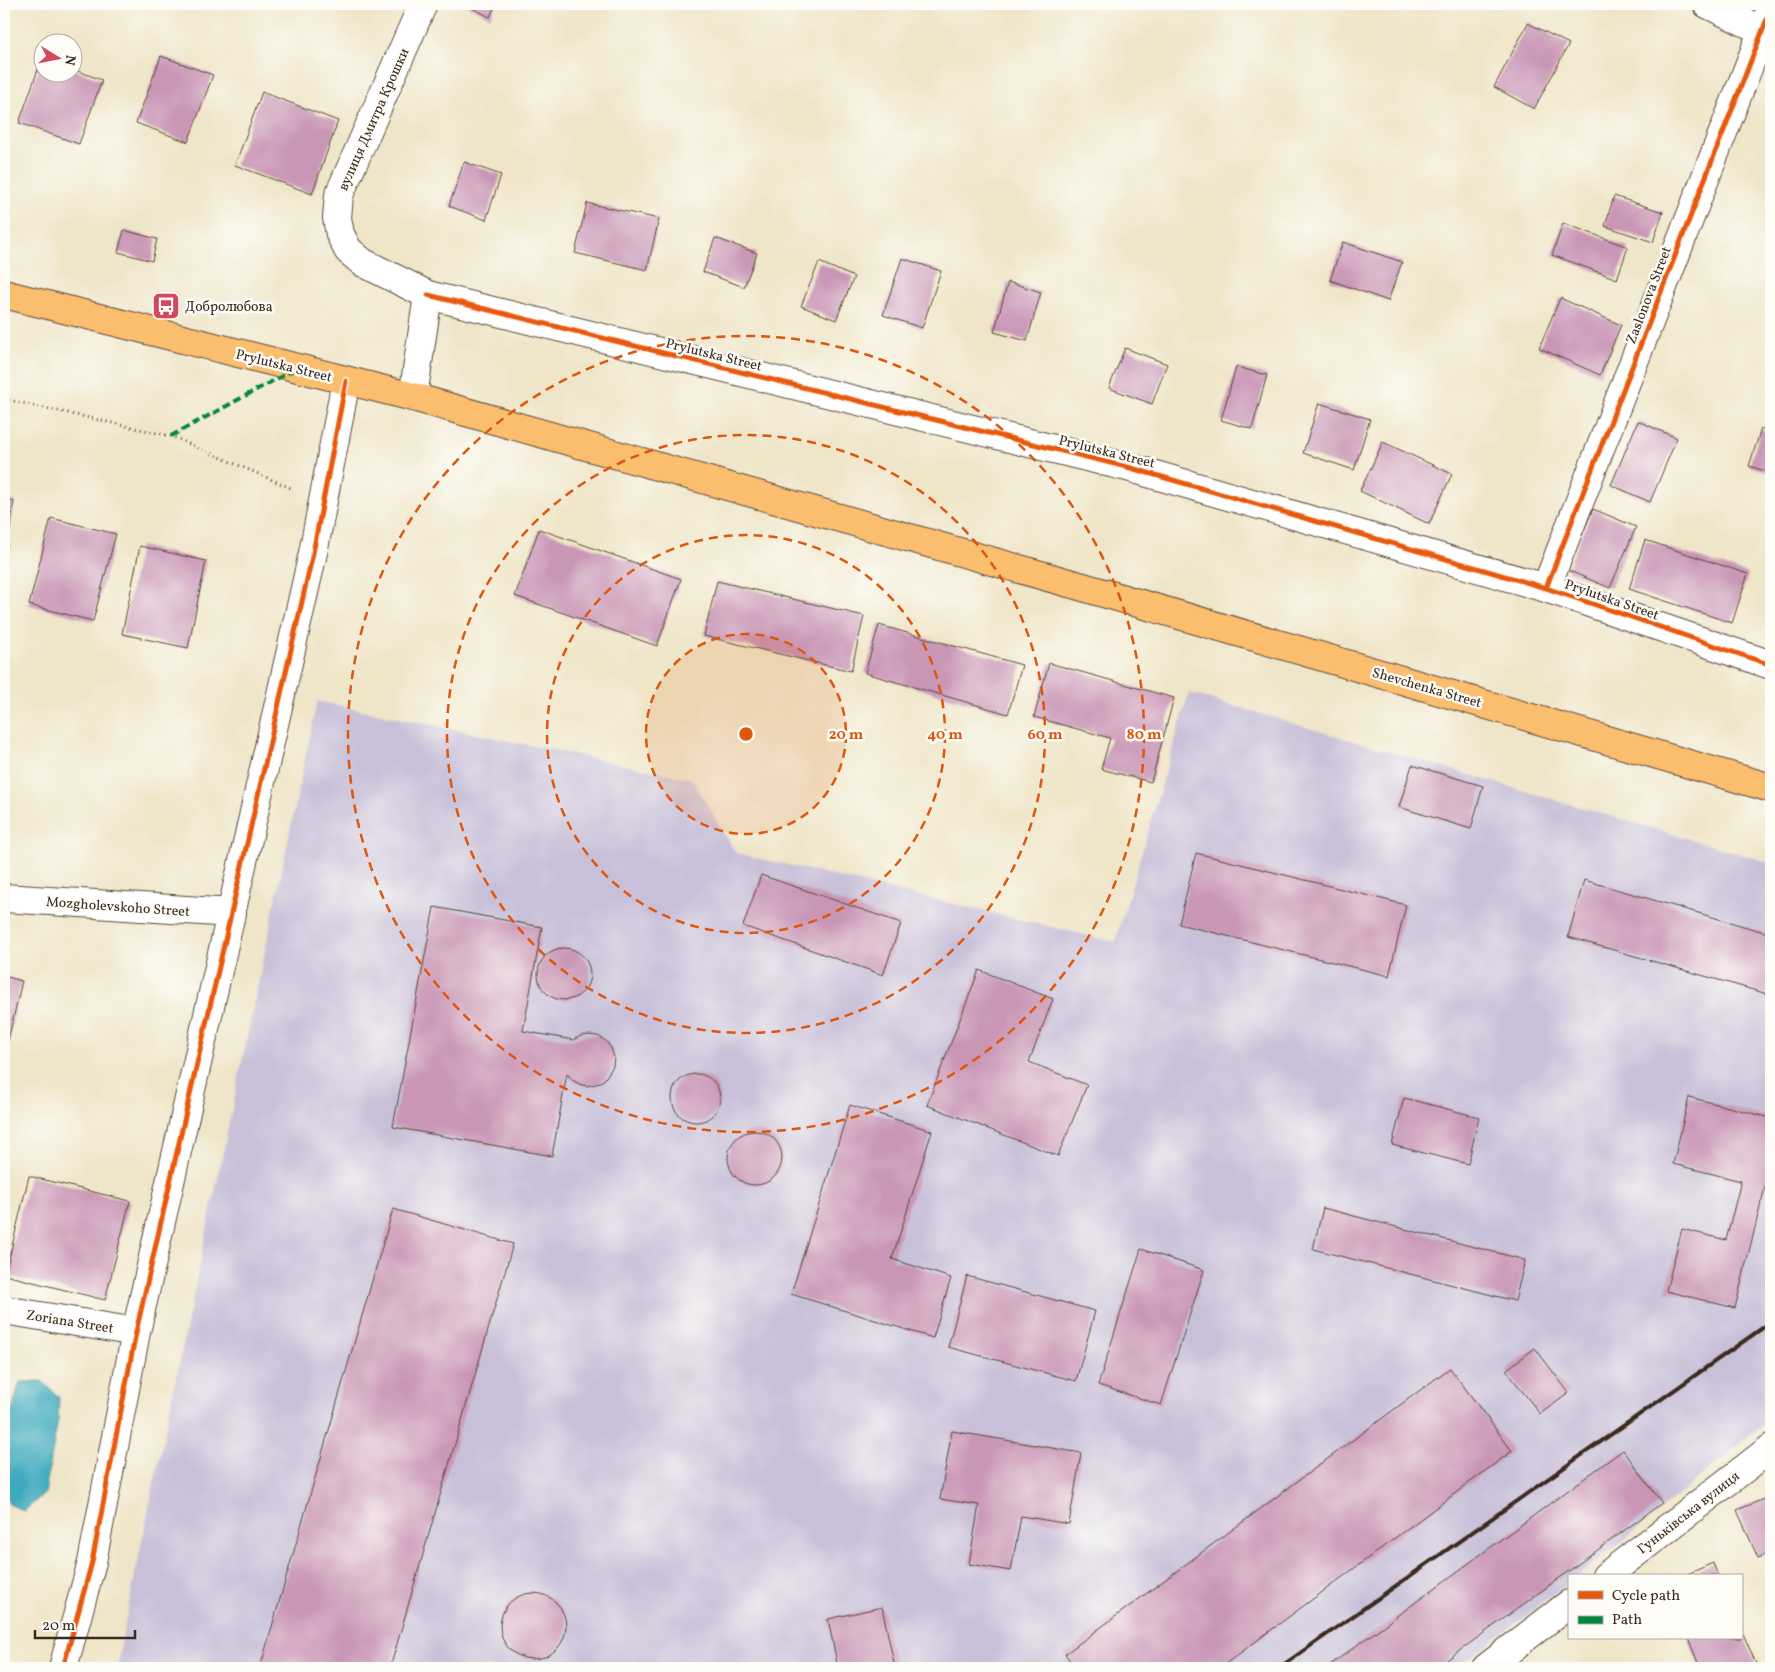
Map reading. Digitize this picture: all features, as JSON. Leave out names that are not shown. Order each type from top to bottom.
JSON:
[{"type":"main road","name":"Prylutska Street","points":[[4,294],[413,397],[1083,587]]},
{"type":"main road","name":"Shevchenka Street","points":[[1083,587],[1771,788]]},
{"type":"street","name":"вулиця Дмитра Крошки","points":[[423,4],[339,195],[337,218],[340,234],[348,250],[362,262],[428,295]]},
{"type":"street","points":[[1707,4],[1767,20]]},
{"type":"street","name":"Zaslonova Street","points":[[1546,588],[1767,20]]},
{"type":"street","points":[[413,397],[428,295]]},
{"type":"street","name":"Prylutska Street","points":[[428,295],[1131,468],[1546,588],[1771,665]]},
{"type":"street","points":[[63,1668],[92,1562],[136,1332],[313,553],[346,381]]},
{"type":"street","name":"Mozgholevskoho Street","points":[[4,898],[232,913]]},
{"type":"street","name":"Zoriana Street","points":[[4,1310],[136,1332]]},
{"type":"street","name":"Гуньківська вулиця","points":[[1609,1574],[1771,1448]]},
{"type":"street","points":[[1486,1668],[1568,1605]]},
{"type":"path","points":[[4,399],[171,436],[322,502]]},
{"type":"shaded area","points":[[1189,693],[1771,863],[1771,1418],[1627,1538],[1581,1574],[1568,1574],[1568,1584],[1457,1668],[117,1668],[317,701],[692,779],[736,853],[1115,942]]},
{"type":"water","points":[[42,1381],[59,1397],[58,1420],[45,1493],[24,1511],[9,1504],[5,1495],[3,1477],[5,1450],[20,1382]]},
{"type":"building","points":[[464,4],[496,4],[490,17]]},
{"type":"building","points":[[1528,23],[1569,44],[1534,109],[1494,87]]},
{"type":"building","points":[[161,56],[213,75],[188,142],[136,123]]},
{"type":"building","points":[[82,73],[102,80],[79,144],[19,123],[34,82],[82,82]]},
{"type":"building","points":[[262,92],[338,121],[312,194],[235,165]]},
{"type":"building","points":[[464,162],[501,175],[486,220],[449,206]]},
{"type":"building","points":[[1614,196],[1663,212],[1653,242],[1605,226]]},
{"type":"building","points":[[587,203],[659,219],[647,270],[575,253]]},
{"type":"building","points":[[1563,223],[1628,247],[1617,279],[1552,255]]},
{"type":"building","points":[[124,230],[157,239],[152,261],[118,252]]},
{"type":"building","points":[[715,238],[757,253],[744,287],[703,272]]},
{"type":"building","points":[[1343,242],[1402,262],[1388,301],[1330,280]]},
{"type":"building","points":[[902,258],[941,271],[922,328],[883,315]]},
{"type":"building","points":[[819,262],[854,277],[836,320],[801,306]]},
{"type":"building","points":[[1008,282],[1041,292],[1027,341],[994,332]]},
{"type":"building","points":[[1560,298],[1621,325],[1600,375],[1539,348]]},
{"type":"building","points":[[1125,348],[1167,364],[1152,404],[1109,388]]},
{"type":"building","points":[[1236,367],[1267,375],[1252,429],[1221,420]]},
{"type":"building","points":[[1319,403],[1370,419],[1354,470],[1303,453]]},
{"type":"building","points":[[1638,421],[1677,438],[1650,502],[1611,485]]},
{"type":"building","points":[[1761,429],[1771,432],[1771,473],[1749,466]]},
{"type":"building","points":[[1383,442],[1452,474],[1429,524],[1360,491]]},
{"type":"building","points":[[4,499],[14,501],[5,559],[4,559]]},
{"type":"building","points":[[1593,509],[1636,527],[1610,588],[1567,570]]},
{"type":"building","points":[[51,518],[116,534],[93,621],[29,605]]},
{"type":"building","points":[[539,529],[681,579],[657,646],[515,596]]},
{"type":"building","points":[[1645,540],[1748,574],[1732,623],[1629,589]]},
{"type":"building","points":[[140,546],[206,561],[188,648],[122,634]]},
{"type":"building","points":[[717,581],[864,616],[851,671],[704,636]]},
{"type":"building","points":[[879,625],[1022,665],[1008,714],[865,673]]},
{"type":"building","points":[[1049,663],[1174,698],[1151,782],[1101,769],[1110,738],[1034,717]]},
{"type":"building","points":[[1412,765],[1483,786],[1471,829],[1399,807]]},
{"type":"building","points":[[1196,853],[1406,905],[1389,976],[1179,924]]},
{"type":"building","points":[[761,875],[901,923],[883,975],[743,926]]},
{"type":"building","points":[[1584,880],[1771,934],[1771,995],[1568,937]]},
{"type":"building","points":[[434,907],[542,927],[523,1031],[573,1040],[581,1036],[598,1036],[606,1041],[611,1048],[614,1057],[613,1066],[604,1080],[587,1086],[571,1079],[567,1073],[552,1156],[393,1127]]},
{"type":"building","points":[[564,948],[574,950],[582,956],[588,964],[590,974],[588,984],[582,992],[574,998],[564,1000],[554,998],[546,992],[540,984],[538,974],[540,964],[546,956],[554,950]]},
{"type":"building","points":[[979,970],[1053,999],[1029,1062],[1087,1085],[1058,1156],[927,1105]]},
{"type":"building","points":[[4,976],[22,981],[7,1045],[4,1044]]},
{"type":"building","points":[[696,1074],[705,1076],[713,1081],[718,1089],[720,1098],[718,1107],[713,1115],[705,1120],[696,1122],[687,1120],[679,1115],[674,1107],[672,1098],[674,1089],[679,1081],[687,1076]]},
{"type":"building","points":[[1689,1097],[1771,1118],[1771,1163],[1735,1308],[1666,1291],[1682,1229],[1726,1240],[1741,1181],[1673,1164]]},
{"type":"building","points":[[1404,1098],[1479,1117],[1468,1164],[1392,1145]]},
{"type":"building","points":[[850,1105],[932,1131],[892,1259],[951,1278],[933,1338],[791,1294]]},
{"type":"building","points":[[755,1131],[765,1133],[774,1139],[780,1148],[782,1158],[780,1168],[774,1177],[765,1183],[755,1185],[745,1183],[736,1177],[730,1168],[728,1158],[730,1148],[736,1139],[745,1133]]},
{"type":"building","points":[[29,1176],[130,1201],[105,1300],[5,1275]]},
{"type":"building","points":[[1323,1208],[1525,1260],[1515,1301],[1313,1249]]},
{"type":"building","points":[[393,1209],[513,1244],[390,1668],[260,1668]]},
{"type":"building","points":[[1141,1249],[1204,1270],[1161,1405],[1098,1385]]},
{"type":"building","points":[[967,1276],[1095,1311],[1076,1381],[948,1347]]},
{"type":"building","points":[[1535,1348],[1569,1393],[1540,1414],[1506,1370]]},
{"type":"building","points":[[1450,1368],[1512,1451],[1220,1668],[1076,1668],[1065,1654]]},
{"type":"building","points":[[952,1431],[1081,1453],[1069,1524],[1021,1516],[1011,1571],[969,1564],[979,1505],[940,1499]]},
{"type":"building","points":[[1623,1450],[1662,1503],[1436,1668],[1326,1668]]},
{"type":"building","points":[[1771,1496],[1771,1552],[1758,1558],[1737,1510]]},
{"type":"building","points":[[1713,1563],[1717,1574],[1688,1574]]},
{"type":"building","points":[[533,1593],[545,1596],[556,1603],[563,1614],[566,1626],[563,1638],[556,1649],[545,1656],[533,1659],[521,1656],[510,1649],[503,1638],[500,1626],[503,1614],[510,1603],[521,1596]]},
{"type":"building","points":[[882,1607],[895,1668],[838,1668],[828,1619]]},
{"type":"building","points":[[1742,1631],[1758,1668],[1700,1668],[1689,1640],[1742,1640]]},
{"type":"building","points":[[1067,1661],[1072,1668],[1057,1668]]},
{"type":"railway","points":[[1279,1668],[1771,1322]]},
{"type":"marked path","points":[[171,436],[295,369]]},
{"type":"cycle path","points":[[1546,588],[1771,9]]},
{"type":"cycle path","points":[[428,295],[1131,468],[1546,588],[1771,665]]},
{"type":"cycle path","points":[[63,1668],[92,1562],[136,1332],[313,553],[346,381]]},
{"type":"place","name":"Добролюбова","points":[[166,306]]}]
